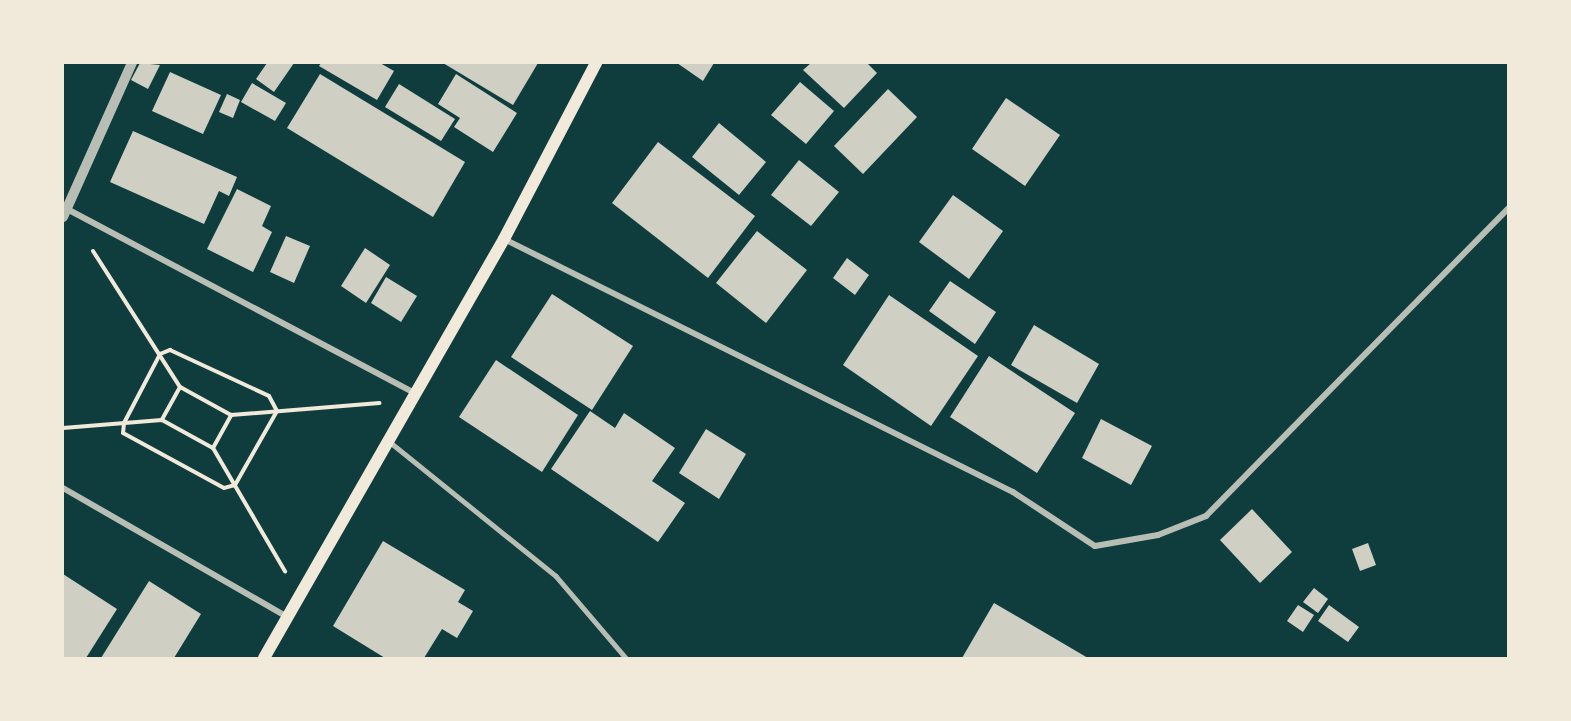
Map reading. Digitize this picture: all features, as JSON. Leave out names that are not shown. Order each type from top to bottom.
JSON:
[{"type":"main road","points":[[264,658],[504,239],[596,63]]},
{"type":"street","points":[[132,63],[65,213],[412,397]]},
{"type":"street","points":[[504,239],[1013,492],[1095,546],[1158,535],[1206,516],[1508,209]]},
{"type":"street","points":[[63,488],[288,617]]},
{"type":"lane","points":[[388,440],[556,576],[626,658]]},
{"type":"path","points":[[65,213],[180,387],[231,415],[412,397]]},
{"type":"path","points":[[170,350],[269,396],[277,411],[235,485],[224,488],[123,433],[124,423],[159,354],[170,350]]},
{"type":"path","points":[[162,420],[180,387]]},
{"type":"path","points":[[213,448],[231,415]]},
{"type":"path","points":[[63,428],[162,420],[213,448],[300,596]]},
{"type":"building","points":[[140,63],[160,65],[148,89],[131,80]]},
{"type":"building","points":[[267,63],[294,63],[274,92],[256,79]]},
{"type":"building","points":[[321,63],[380,63],[394,71],[377,100],[319,66]]},
{"type":"building","points":[[443,63],[538,63],[513,105]]},
{"type":"building","points":[[677,63],[714,63],[703,81]]},
{"type":"building","points":[[811,63],[867,63],[877,73],[844,108],[803,70]]},
{"type":"building","points":[[170,72],[221,95],[203,134],[152,111]]},
{"type":"building","points":[[320,74],[465,162],[433,217],[287,128]]},
{"type":"building","points":[[456,74],[517,113],[493,152],[454,127],[460,118],[438,104]]},
{"type":"building","points":[[800,82],[834,111],[806,144],[771,115]]},
{"type":"building","points":[[252,83],[286,103],[275,121],[241,102]]},
{"type":"building","points":[[399,84],[455,119],[441,141],[385,107]]},
{"type":"building","points":[[888,89],[917,117],[863,174],[834,146]]},
{"type":"building","points":[[227,94],[240,100],[233,118],[219,112]]},
{"type":"building","points":[[1006,98],[1060,135],[1025,186],[972,149]]},
{"type":"building","points":[[719,123],[766,162],[739,195],[692,157]]},
{"type":"building","points":[[133,131],[237,177],[229,196],[219,191],[204,224],[110,182]]},
{"type":"building","points":[[658,142],[755,216],[708,278],[612,203]]},
{"type":"building","points":[[799,160],[839,192],[811,226],[771,195]]},
{"type":"building","points":[[237,189],[271,206],[262,226],[272,232],[253,272],[207,249]]},
{"type":"building","points":[[953,195],[1003,231],[969,279],[919,242]]},
{"type":"building","points":[[757,231],[807,270],[766,323],[716,283]]},
{"type":"building","points":[[286,236],[310,246],[294,283],[270,272]]},
{"type":"building","points":[[365,248],[390,265],[366,303],[341,286]]},
{"type":"building","points":[[847,258],[869,275],[855,295],[833,278]]},
{"type":"building","points":[[386,277],[417,296],[401,322],[371,303]]},
{"type":"building","points":[[950,281],[996,312],[975,344],[929,311]]},
{"type":"building","points":[[552,294],[633,346],[592,410],[511,357]]},
{"type":"building","points":[[889,295],[978,356],[931,426],[843,365]]},
{"type":"building","points":[[1034,325],[1099,364],[1077,403],[1011,365]]},
{"type":"building","points":[[989,356],[1075,413],[1037,473],[950,417]]},
{"type":"building","points":[[496,360],[578,415],[542,472],[459,417]]},
{"type":"building","points":[[590,411],[615,428],[624,413],[675,448],[652,481],[685,503],[658,542],[551,469]]},
{"type":"building","points":[[1101,419],[1152,446],[1131,485],[1082,458]]},
{"type":"building","points":[[706,429],[746,454],[719,499],[679,473]]},
{"type":"building","points":[[1252,509],[1292,552],[1260,583],[1220,540]]},
{"type":"building","points":[[383,541],[465,590],[458,602],[473,611],[457,638],[442,629],[424,658],[385,658],[333,626]]},
{"type":"building","points":[[1368,543],[1376,565],[1360,571],[1352,549]]},
{"type":"building","points":[[63,574],[117,609],[86,658],[63,658]]},
{"type":"building","points":[[149,581],[201,614],[174,658],[101,658]]},
{"type":"building","points":[[1314,588],[1328,599],[1318,613],[1303,602]]},
{"type":"building","points":[[994,603],[1088,658],[962,658]]},
{"type":"building","points":[[1298,605],[1314,615],[1303,632],[1287,621]]},
{"type":"building","points":[[1329,605],[1359,627],[1348,642],[1318,621]]}]
